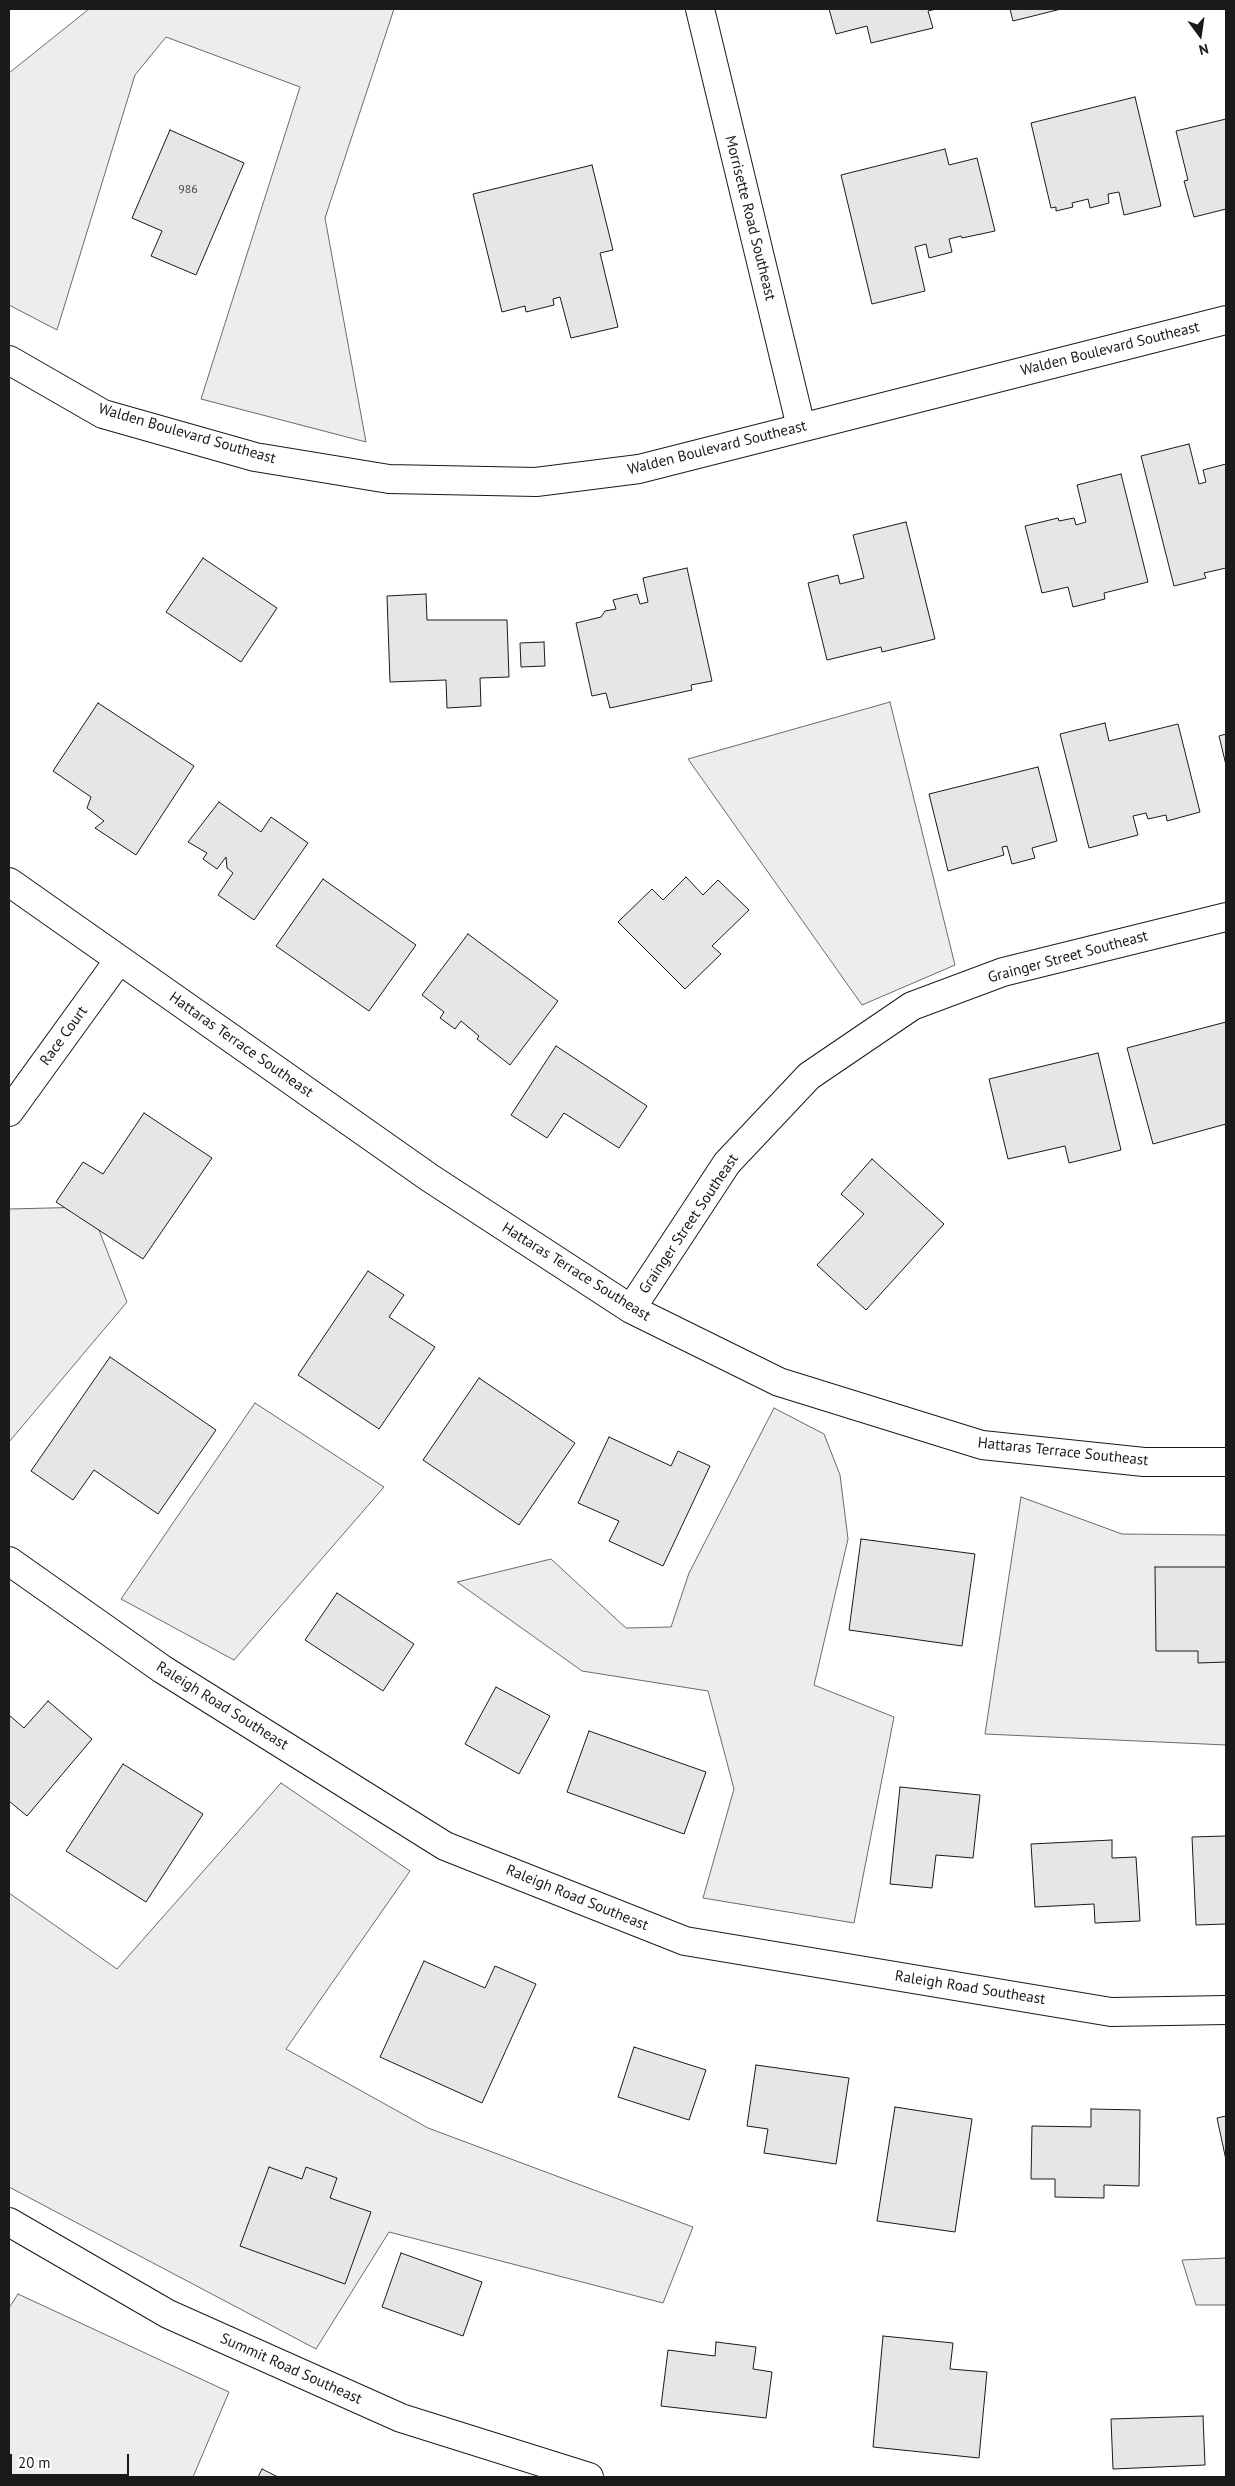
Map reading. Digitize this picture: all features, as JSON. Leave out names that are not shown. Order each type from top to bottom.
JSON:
[{"type":"street","name":"Morrisette Road Southeast","points":[[700,9],[801,427]]},
{"type":"street","name":"Walden Boulevard Southeast","points":[[9,360],[103,414],[256,457],[389,479],[536,482],[639,469],[1226,320]]},
{"type":"street","name":"Hattaras Terrace Southeast","points":[[9,882],[430,1178],[631,1309],[779,1382],[982,1445],[1144,1462],[1226,1462]]},
{"type":"street","name":"Grainger Street Southeast","points":[[631,1309],[727,1163],[809,1076],[912,1006],[1003,972],[1226,916]]},
{"type":"street","name":"Race Court","points":[[9,1112],[120,960]]},
{"type":"street","name":"Raleigh Road Southeast","points":[[9,1561],[162,1669],[445,1846],[685,1941],[1111,2012],[1226,2010]]},
{"type":"street","name":"Summit Road Southeast","points":[[9,2222],[168,2314],[401,2418],[589,2477]]},
{"type":"shaded area","points":[[89,9],[394,9],[325,218],[366,442],[201,399],[300,87],[166,37],[135,75],[57,330],[9,305],[9,73]]},
{"type":"shaded area","points":[[890,702],[955,965],[862,1005],[688,759]]},
{"type":"shaded area","points":[[90,1207],[127,1302],[9,1442],[9,1209]]},
{"type":"shaded area","points":[[255,1403],[384,1487],[234,1660],[121,1599]]},
{"type":"shaded area","points":[[774,1408],[824,1434],[840,1475],[848,1539],[814,1685],[894,1717],[854,1923],[703,1898],[734,1789],[708,1691],[582,1671],[457,1582],[551,1559],[626,1628],[671,1627],[689,1573]]},
{"type":"shaded area","points":[[1021,1497],[1122,1534],[1226,1535],[1226,1745],[985,1734]]},
{"type":"shaded area","points":[[281,1783],[410,1871],[286,2049],[428,2128],[693,2227],[663,2303],[389,2232],[316,2349],[9,2187],[9,1893],[117,1969]]},
{"type":"shaded area","points":[[1226,2258],[1226,2305],[1196,2305],[1182,2260]]},
{"type":"shaded area","points":[[18,2294],[229,2392],[193,2477],[9,2477],[9,2308]]},
{"type":"building","points":[[829,9],[936,9],[928,11],[933,28],[871,43],[867,26],[836,34]]},
{"type":"building","points":[[1010,9],[1061,9],[1013,21]]},
{"type":"building","points":[[1135,97],[1161,206],[1124,215],[1119,192],[1108,194],[1109,203],[1090,208],[1088,199],[1072,203],[1073,207],[1056,211],[1056,207],[1051,208],[1031,123]]},
{"type":"building","points":[[1226,119],[1226,209],[1194,217],[1184,181],[1188,180],[1176,131]]},
{"type":"building","points":[[170,130],[244,163],[196,275],[151,256],[162,231],[132,218]]},
{"type":"building","points":[[945,149],[949,165],[977,158],[995,231],[949,239],[952,252],[929,258],[926,244],[915,247],[925,291],[872,304],[841,175]]},
{"type":"building","points":[[592,165],[613,250],[600,253],[618,327],[571,338],[560,297],[553,299],[554,305],[526,312],[525,306],[502,312],[473,194]]},
{"type":"building","points":[[1189,444],[1199,484],[1206,482],[1203,470],[1226,464],[1226,568],[1204,573],[1206,578],[1174,586],[1141,456]]},
{"type":"building","points":[[1121,474],[1148,582],[1104,593],[1105,599],[1073,607],[1068,587],[1042,593],[1025,526],[1058,518],[1059,521],[1074,518],[1076,525],[1086,522],[1077,485]]},
{"type":"building","points":[[906,522],[935,639],[882,652],[881,647],[827,660],[808,583],[838,575],[840,584],[864,578],[853,535]]},
{"type":"building","points":[[203,558],[277,608],[241,662],[166,612]]},
{"type":"building","points":[[687,568],[712,681],[691,685],[692,690],[610,708],[606,693],[592,696],[576,623],[601,617],[605,611],[616,609],[613,600],[637,594],[640,604],[648,602],[643,578]]},
{"type":"building","points":[[426,594],[427,620],[507,620],[509,677],[480,678],[481,706],[447,708],[446,680],[390,682],[387,596]]},
{"type":"building","points":[[544,642],[545,666],[521,667],[520,643]]},
{"type":"building","points":[[98,703],[194,766],[136,855],[95,828],[104,821],[87,808],[91,797],[53,771]]},
{"type":"building","points":[[1105,723],[1109,741],[1178,724],[1200,812],[1167,821],[1166,815],[1148,819],[1146,813],[1133,816],[1138,835],[1089,848],[1060,734]]},
{"type":"building","points":[[1226,734],[1226,765],[1219,736]]},
{"type":"building","points":[[1038,767],[1057,841],[1032,848],[1035,858],[1012,864],[1007,846],[1002,847],[1004,855],[948,871],[929,794]]},
{"type":"building","points":[[219,802],[261,832],[271,817],[308,843],[254,920],[218,895],[233,873],[227,868],[226,857],[217,869],[203,859],[207,853],[188,842]]},
{"type":"building","points":[[686,877],[703,895],[718,880],[749,910],[712,946],[721,954],[685,989],[618,922],[652,889],[663,900]]},
{"type":"building","points":[[323,879],[416,945],[369,1011],[276,946]]},
{"type":"building","points":[[468,934],[558,1001],[510,1065],[477,1039],[479,1036],[461,1021],[455,1029],[440,1018],[444,1012],[422,995]]},
{"type":"building","points":[[1226,1022],[1226,1124],[1153,1144],[1127,1048]]},
{"type":"building","points":[[556,1046],[647,1106],[619,1148],[564,1113],[547,1138],[511,1115]]},
{"type":"building","points":[[1098,1053],[1121,1150],[1069,1163],[1065,1146],[1008,1159],[989,1079]]},
{"type":"building","points":[[144,1113],[212,1158],[143,1259],[56,1202],[83,1162],[103,1174]]},
{"type":"building","points":[[872,1159],[944,1224],[866,1310],[817,1265],[864,1214],[841,1194]]},
{"type":"building","points":[[368,1271],[404,1295],[389,1317],[435,1347],[379,1429],[298,1375]]},
{"type":"building","points":[[110,1357],[216,1430],[158,1514],[94,1470],[73,1500],[31,1471]]},
{"type":"building","points":[[479,1378],[575,1443],[519,1525],[423,1460]]},
{"type":"building","points":[[609,1437],[671,1466],[678,1451],[710,1466],[663,1566],[609,1541],[619,1521],[578,1503]]},
{"type":"building","points":[[861,1539],[975,1554],[962,1646],[849,1630]]},
{"type":"building","points":[[1155,1567],[1226,1567],[1226,1662],[1198,1663],[1198,1651],[1156,1651]]},
{"type":"building","points":[[337,1593],[414,1644],[383,1691],[305,1640]]},
{"type":"building","points":[[496,1687],[550,1716],[519,1774],[465,1744]]},
{"type":"building","points":[[48,1701],[92,1739],[27,1816],[9,1801],[9,1715],[24,1728]]},
{"type":"building","points":[[589,1731],[706,1772],[684,1834],[567,1792]]},
{"type":"building","points":[[123,1764],[203,1814],[146,1902],[66,1851]]},
{"type":"building","points":[[900,1787],[980,1795],[973,1858],[936,1855],[932,1888],[890,1884]]},
{"type":"building","points":[[1226,1836],[1226,1924],[1196,1925],[1192,1837]]},
{"type":"building","points":[[1112,1840],[1112,1858],[1136,1857],[1140,1921],[1095,1923],[1094,1904],[1035,1907],[1031,1844]]},
{"type":"building","points":[[424,1961],[485,1988],[495,1966],[536,1984],[482,2103],[380,2057]]},
{"type":"building","points":[[634,2047],[706,2070],[689,2120],[618,2097]]},
{"type":"building","points":[[756,2065],[849,2078],[836,2164],[764,2153],[768,2129],[747,2126]]},
{"type":"building","points":[[895,2107],[972,2119],[955,2232],[877,2221]]},
{"type":"building","points":[[1091,2109],[1140,2110],[1139,2186],[1104,2185],[1104,2198],[1055,2197],[1055,2179],[1031,2179],[1032,2126],[1091,2127]]},
{"type":"building","points":[[1226,2116],[1226,2160],[1217,2118]]},
{"type":"building","points":[[269,2167],[302,2179],[306,2167],[337,2178],[330,2198],[371,2212],[345,2284],[240,2246]]},
{"type":"building","points":[[401,2253],[482,2282],[463,2336],[382,2307]]},
{"type":"building","points":[[883,2336],[953,2343],[950,2369],[987,2372],[979,2458],[873,2447]]},
{"type":"building","points":[[716,2342],[756,2347],[753,2369],[772,2372],[766,2418],[661,2406],[668,2350],[715,2356]]},
{"type":"building","points":[[1203,2416],[1205,2465],[1113,2469],[1111,2419]]},
{"type":"building","points":[[262,2469],[278,2477],[258,2477]]}]
